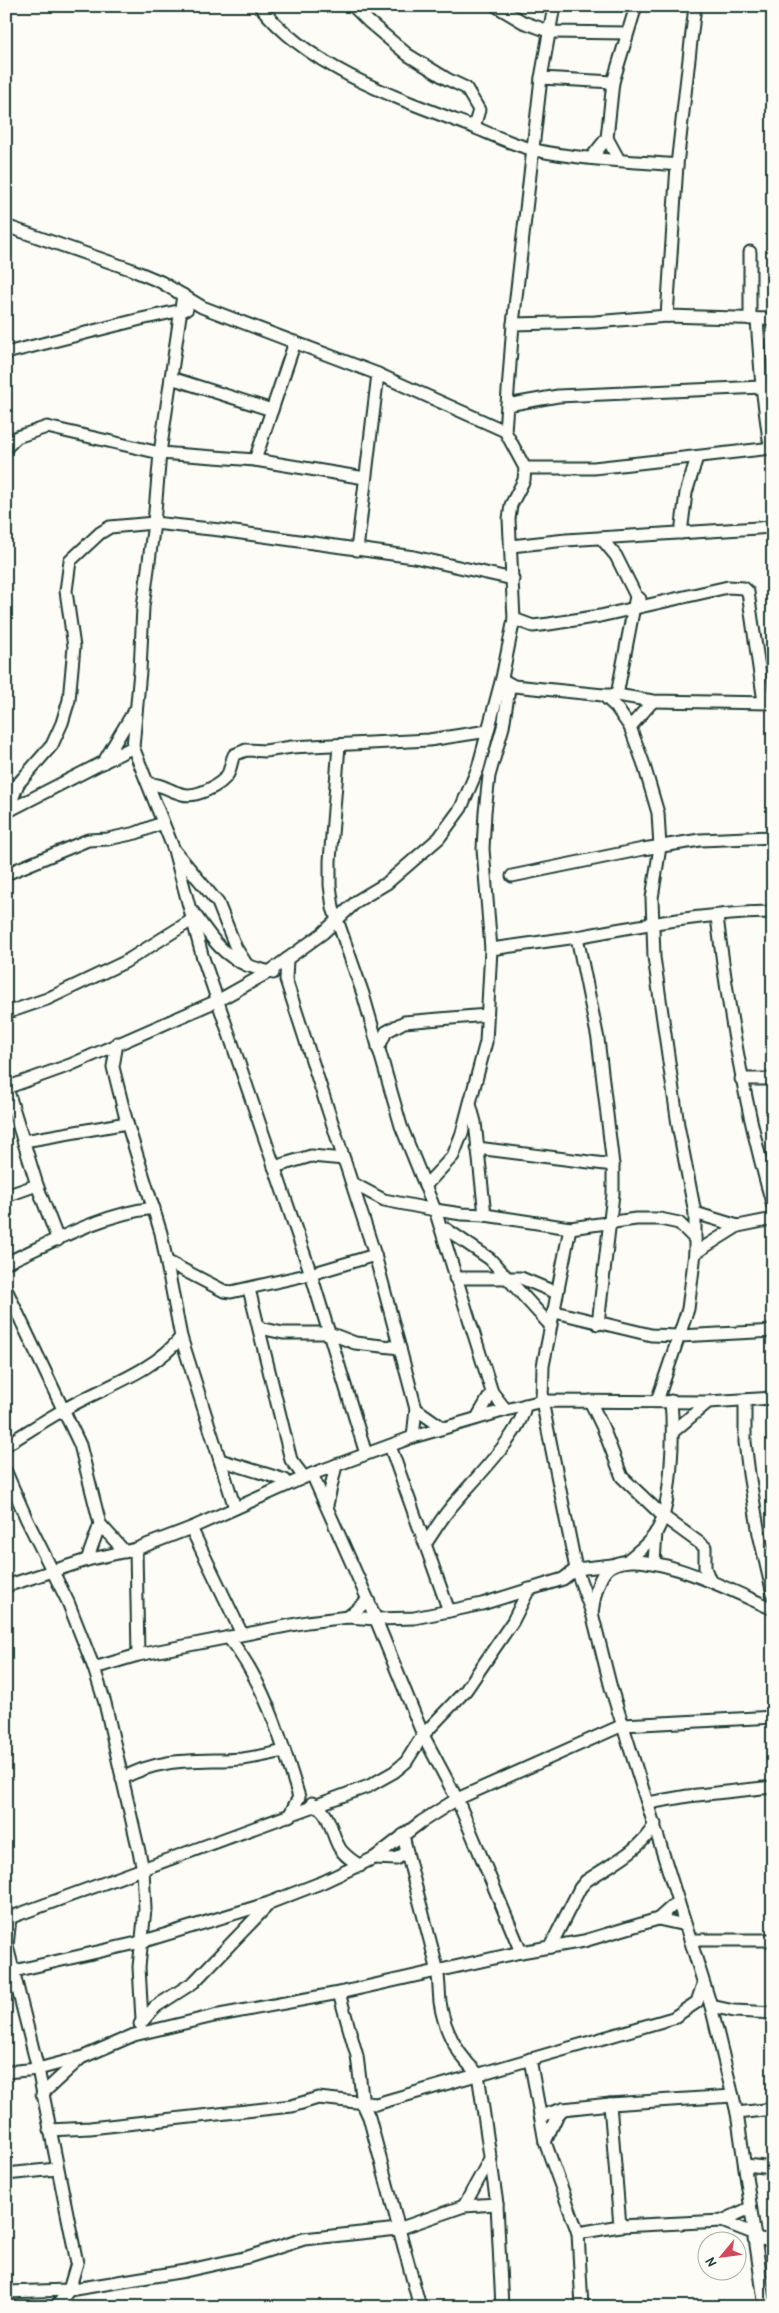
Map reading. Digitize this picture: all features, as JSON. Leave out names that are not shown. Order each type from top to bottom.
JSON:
[{"type":"street","points":[[260,6],[285,34],[318,59],[419,106],[533,150],[591,158],[677,165]]},
{"type":"street","points":[[354,6],[369,22],[408,55],[447,80],[466,88],[480,110],[474,127]]},
{"type":"street","points":[[496,6],[523,22],[551,32],[627,33]]},
{"type":"street","points":[[58,1240],[37,1185],[7,1088],[70,1064],[219,1000],[269,972],[337,921],[357,901],[388,883],[439,838],[460,808],[478,768],[502,678],[514,619],[509,519],[511,505],[524,480],[525,468],[505,431],[514,324],[541,78],[551,32],[554,6]]},
{"type":"street","points":[[591,158],[607,138],[613,82],[636,6]]},
{"type":"street","points":[[667,316],[677,165],[695,6]]},
{"type":"street","points":[[541,78],[613,82]]},
{"type":"street","points":[[607,138],[618,160]]},
{"type":"street","points":[[6,226],[130,269],[160,282],[202,307],[378,374],[505,431]]},
{"type":"street","points":[[525,468],[594,468],[697,456],[772,450],[754,319],[750,252]]},
{"type":"street","points":[[183,295],[160,453],[154,523],[143,607],[140,671],[133,747],[162,824],[174,850],[191,915],[311,1274],[366,1454]]},
{"type":"street","points":[[6,353],[182,310],[202,307]]},
{"type":"street","points":[[514,324],[595,322],[667,316],[773,319]]},
{"type":"street","points":[[255,460],[295,342]]},
{"type":"street","points":[[357,550],[378,374]]},
{"type":"street","points":[[172,378],[272,410]]},
{"type":"street","points":[[507,405],[558,396],[762,386]]},
{"type":"street","points":[[6,448],[17,437],[47,427],[160,453],[255,460],[365,478]]},
{"type":"street","points":[[681,533],[686,493],[697,456]]},
{"type":"street","points":[[9,811],[18,784],[52,745],[62,723],[69,700],[74,646],[66,591],[70,561],[100,533],[110,527],[154,523],[239,532],[414,557],[513,579]]},
{"type":"street","points":[[511,546],[773,527]]},
{"type":"street","points":[[616,556],[622,537]]},
{"type":"street","points":[[601,538],[616,556],[635,601],[617,694]]},
{"type":"street","points":[[497,696],[511,688],[603,695],[617,694],[653,701],[768,703],[748,592],[744,588],[728,587],[647,604],[635,601],[549,624],[533,626],[514,619]]},
{"type":"street","points":[[502,678],[511,688]]},
{"type":"street","points":[[425,1186],[453,1156],[486,1042],[491,949],[483,849],[485,805],[489,776],[503,727],[511,688]]},
{"type":"street","points":[[603,695],[616,707],[630,726],[658,813],[660,847],[652,898],[652,924],[659,999],[678,1125],[695,1214],[693,1286],[680,1336],[657,1401]]},
{"type":"street","points":[[630,726],[653,701]]},
{"type":"street","points":[[103,763],[136,707]]},
{"type":"street","points":[[148,784],[155,783],[189,795],[200,792],[220,782],[227,774],[231,762],[240,751],[429,740],[488,731]]},
{"type":"street","points":[[339,745],[330,861],[330,885],[337,921],[363,994],[401,1126],[444,1231],[455,1278],[492,1392],[506,1410]]},
{"type":"street","points":[[9,811],[133,747]]},
{"type":"street","points":[[6,874],[88,840],[108,839],[136,833],[162,824]]},
{"type":"street","points":[[512,876],[643,848],[700,840],[773,838]]},
{"type":"street","points":[[643,848],[657,862]]},
{"type":"street","points":[[174,850],[218,903],[236,948],[247,965]]},
{"type":"street","points":[[491,949],[652,924],[773,912]]},
{"type":"street","points":[[191,915],[217,946],[247,965],[286,980]]},
{"type":"street","points":[[6,1013],[47,999],[125,962],[191,915]]},
{"type":"street","points":[[717,917],[726,990],[741,1079],[773,1206]]},
{"type":"street","points":[[323,932],[343,940]]},
{"type":"street","points":[[576,937],[598,1039],[613,1165],[613,1194],[608,1224],[598,1324]]},
{"type":"street","points":[[287,959],[286,980],[344,1159],[354,1184],[400,1348],[416,1409],[413,1438]]},
{"type":"street","points":[[378,1049],[386,1032],[404,1022],[487,1015]]},
{"type":"street","points":[[117,1043],[113,1067],[127,1123],[154,1208],[168,1262],[182,1336],[235,1508]]},
{"type":"street","points":[[99,1051],[113,1067]]},
{"type":"street","points":[[741,1079],[773,1079]]},
{"type":"street","points":[[470,1102],[475,1122],[485,1215]]},
{"type":"street","points":[[24,1141],[127,1123]]},
{"type":"street","points":[[477,1148],[613,1165]]},
{"type":"street","points":[[274,1167],[311,1156],[344,1159]]},
{"type":"street","points":[[354,1184],[384,1200],[435,1210],[485,1215],[570,1228],[652,1219],[679,1222],[695,1214],[738,1226]]},
{"type":"street","points":[[6,1196],[37,1185]]},
{"type":"street","points":[[6,1263],[110,1217],[133,1210],[154,1208]]},
{"type":"street","points":[[444,1231],[462,1214]]},
{"type":"street","points":[[695,1253],[738,1226],[773,1219]]},
{"type":"street","points":[[679,1222],[695,1239]]},
{"type":"street","points":[[570,1228],[543,1366],[542,1401],[576,1569],[592,1614],[611,1688],[655,1824],[716,2025],[737,2113],[765,2307]]},
{"type":"street","points":[[444,1231],[490,1259],[550,1325]]},
{"type":"street","points":[[168,1262],[224,1291],[249,1289],[311,1274],[375,1255]]},
{"type":"street","points":[[455,1278],[530,1280],[557,1293]]},
{"type":"street","points":[[249,1289],[291,1460],[284,1482]]},
{"type":"street","points":[[8,1294],[80,1445],[100,1524],[87,1560]]},
{"type":"street","points":[[554,1312],[598,1324],[651,1335],[680,1336],[773,1331]]},
{"type":"street","points":[[260,1328],[283,1334],[329,1333],[355,1344],[400,1348]]},
{"type":"street","points":[[6,1445],[64,1409],[140,1370],[171,1350],[182,1336]]},
{"type":"street","points":[[171,1350],[187,1353]]},
{"type":"street","points":[[477,1418],[492,1392]]},
{"type":"street","points":[[6,1586],[87,1560],[130,1550],[191,1528],[235,1508],[284,1482],[308,1476],[443,1428],[525,1405],[542,1401],[708,1402],[773,1398]]},
{"type":"street","points":[[590,1401],[603,1428],[622,1477],[664,1517],[705,1547],[705,1568],[710,1581]]},
{"type":"street","points":[[627,1561],[656,1532],[664,1517],[674,1432],[671,1401]]},
{"type":"street","points":[[745,1401],[745,1442],[749,1474],[759,1534],[773,1594]]},
{"type":"street","points":[[674,1432],[708,1402]]},
{"type":"street","points":[[426,1543],[448,1511],[482,1472],[522,1420],[525,1405]]},
{"type":"street","points":[[416,1409],[443,1428]]},
{"type":"street","points":[[390,1446],[449,1611]]},
{"type":"street","points":[[220,1460],[284,1482]]},
{"type":"street","points":[[291,1460],[308,1476],[327,1506],[376,1619],[423,1735],[457,1799],[521,1952]]},
{"type":"street","points":[[327,1506],[336,1465]]},
{"type":"street","points":[[6,1472],[68,1602],[94,1668],[105,1703],[143,1869],[145,1909],[139,1982],[142,2020]]},
{"type":"street","points":[[100,1524],[130,1550],[138,1655]]},
{"type":"street","points":[[191,1528],[242,1634]]},
{"type":"street","points":[[654,1563],[656,1532]]},
{"type":"street","points":[[94,1668],[138,1655],[242,1634],[348,1616],[376,1619],[414,1618],[449,1611],[482,1604],[563,1579],[576,1569],[612,1565],[627,1561],[654,1563],[678,1569],[773,1609]]},
{"type":"street","points":[[592,1614],[598,1586],[612,1565]]},
{"type":"street","points":[[563,1579],[581,1584]]},
{"type":"street","points":[[56,2307],[69,2290],[76,2263],[38,2069],[6,1946],[8,1919],[369,1786],[394,1772],[406,1762],[423,1735],[466,1690],[513,1621],[530,1589]]},
{"type":"street","points":[[348,1616],[368,1600]]},
{"type":"street","points":[[228,1637],[246,1663],[258,1687],[284,1751],[299,1797],[289,1816]]},
{"type":"street","points":[[14,1971],[141,1942],[269,1903],[360,1866],[457,1799],[623,1725],[773,1718]]},
{"type":"street","points":[[122,1779],[144,1767],[169,1762],[244,1759],[284,1751]]},
{"type":"street","points":[[648,1803],[688,1796],[773,1787]]},
{"type":"street","points":[[299,1797],[318,1805],[330,1822],[339,1848],[360,1866]]},
{"type":"street","points":[[550,1947],[580,1888],[586,1881],[637,1848],[647,1838],[655,1824]]},
{"type":"street","points":[[403,1835],[409,1867],[437,1970],[440,2004],[450,2034],[465,2062],[478,2074],[497,2204],[501,2246],[502,2307]]},
{"type":"street","points":[[396,1859],[407,1852]]},
{"type":"street","points":[[374,1858],[396,1859],[409,1867]]},
{"type":"street","points":[[6,2072],[38,2069],[83,2057],[134,2034],[521,1952],[584,1941],[658,1919],[678,1901]]},
{"type":"street","points":[[134,2034],[142,2020],[155,2007],[194,1982],[269,1903]]},
{"type":"street","points":[[658,1919],[686,1926]]},
{"type":"street","points":[[690,1940],[773,1940]]},
{"type":"street","points":[[49,2130],[90,2128],[292,2106],[318,2098],[376,2104],[673,2018],[697,2002],[703,1984]]},
{"type":"street","points":[[339,1992],[357,2056],[363,2104],[369,2117],[420,2307]]},
{"type":"street","points":[[711,2006],[734,2011],[773,2013]]},
{"type":"street","points":[[716,2025],[734,2011]]},
{"type":"street","points":[[42,2094],[83,2057]]},
{"type":"street","points":[[530,2059],[545,2142],[578,2233],[582,2307]]},
{"type":"street","points":[[540,2116],[562,2109],[610,2104],[733,2096]]},
{"type":"street","points":[[369,2117],[376,2104]]},
{"type":"street","points":[[610,2104],[620,2226]]},
{"type":"street","points":[[545,2142],[562,2109]]},
{"type":"street","points":[[737,2113],[773,2109]]},
{"type":"street","points":[[464,2206],[491,2156]]},
{"type":"street","points":[[746,2165],[773,2168]]},
{"type":"street","points":[[6,2174],[57,2169]]},
{"type":"street","points":[[6,2292],[69,2290],[185,2271],[248,2257],[304,2239],[398,2229],[464,2206],[497,2204]]},
{"type":"street","points":[[578,2233],[620,2226],[722,2221],[750,2208]]},
{"type":"street","points":[[722,2221],[754,2236],[773,2240]]}]
